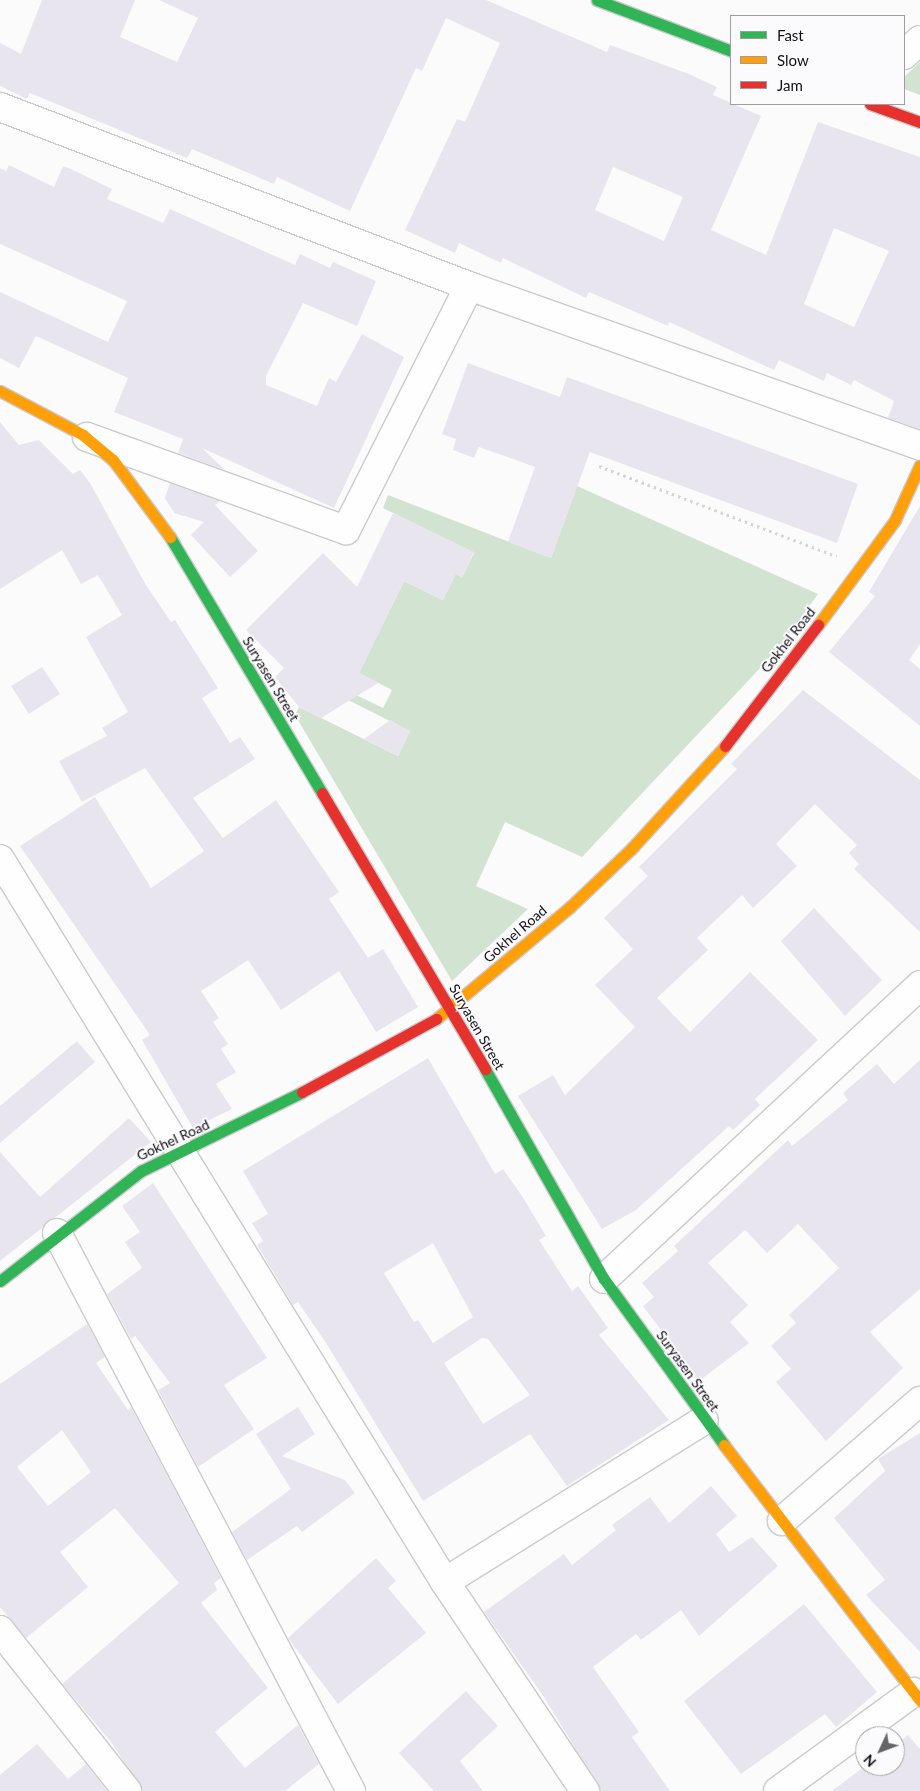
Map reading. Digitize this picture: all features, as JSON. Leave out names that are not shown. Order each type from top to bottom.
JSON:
[{"type":"street","points":[[597,0],[730,51]]},
{"type":"street","points":[[905,54],[920,40]]},
{"type":"street","points":[[873,105],[920,122]]},
{"type":"street","points":[[0,107],[468,286],[920,446]]},
{"type":"street","points":[[83,436],[346,530],[468,286]]},
{"type":"street","name":"Suryasen Street","points":[[0,391],[83,436],[113,460],[152,507],[451,1010],[604,1279],[704,1420],[917,1696]]},
{"type":"street","name":"Gokhel Road","points":[[0,1281],[57,1233],[141,1172],[337,1075],[451,1010],[632,848],[733,736],[860,570],[895,520],[920,465]]},
{"type":"street","points":[[0,859],[446,1582],[585,1791]]},
{"type":"street","points":[[604,1279],[920,985]]},
{"type":"street","points":[[57,1233],[351,1791]]},
{"type":"street","points":[[782,1521],[920,1400]]},
{"type":"street","points":[[446,1582],[704,1420]]},
{"type":"street","points":[[0,1630],[128,1791]]},
{"type":"street","points":[[778,1791],[917,1696]]},
{"type":"path","points":[[599,466],[844,559],[860,570]]},
{"type":"green space","points":[[920,62],[920,95],[905,89],[905,76]]},
{"type":"green space","points":[[577,486],[818,594],[780,647],[582,857],[505,822],[476,886],[528,909],[452,981],[295,715],[299,707],[398,756],[410,731],[346,699],[350,692],[383,708],[392,690],[359,673],[404,581],[443,600],[451,583],[416,555],[462,577],[474,553],[383,508],[388,495],[551,558]]},
{"type":"building","points":[[42,0],[135,0],[120,37],[177,62],[198,18],[159,0],[486,0],[607,52],[610,45],[689,74],[717,87],[713,95],[730,102],[730,105],[736,105],[761,116],[711,230],[766,255],[818,122],[920,157],[920,429],[888,418],[894,401],[854,380],[851,385],[827,373],[824,381],[779,360],[774,370],[669,322],[668,326],[589,292],[586,298],[503,258],[501,263],[459,243],[455,253],[405,230],[457,119],[465,122],[500,43],[446,18],[422,71],[416,68],[350,211],[277,177],[274,184],[192,149],[187,158],[30,93],[27,99],[0,86],[0,43],[21,54]],"holes":[[[613,167],[683,197],[664,241],[595,210]],[[834,228],[889,251],[854,327],[804,304]]]},
{"type":"building","points":[[9,165],[54,187],[63,166],[112,189],[107,199],[163,223],[170,209],[295,265],[300,254],[330,268],[333,262],[376,281],[357,326],[303,303],[266,376],[266,385],[317,406],[329,378],[336,382],[362,334],[404,357],[334,508],[202,448],[225,470],[178,453],[183,439],[114,412],[128,378],[36,336],[19,368],[0,358],[0,292],[108,342],[127,301],[0,244],[0,168],[6,171]]},
{"type":"building","points":[[468,363],[560,397],[567,377],[858,484],[837,543],[590,452],[551,558],[508,542],[535,467],[479,447],[474,458],[453,450],[456,439],[442,434]]},
{"type":"building","points":[[0,422],[19,445],[39,440],[73,474],[80,470],[90,483],[146,585],[171,622],[175,620],[218,688],[202,698],[230,743],[240,737],[255,759],[193,798],[223,838],[276,800],[339,892],[329,899],[368,958],[383,949],[418,1007],[376,1032],[339,971],[281,1010],[248,960],[201,991],[219,1018],[213,1022],[228,1044],[221,1049],[236,1072],[216,1084],[232,1109],[193,1128],[142,1040],[150,1035],[20,846],[95,797],[151,888],[204,851],[145,768],[82,802],[59,761],[107,736],[102,728],[128,712],[86,637],[122,615],[98,575],[81,584],[62,550],[0,589]]},
{"type":"building","points":[[170,483],[220,501],[215,505],[258,551],[230,577],[191,535],[204,522],[174,513],[165,498]]},
{"type":"building","points":[[920,506],[920,644],[909,660],[920,669],[920,726],[829,652],[875,596],[869,592]]},
{"type":"building","points":[[393,513],[474,552],[462,577],[456,574],[443,600],[404,581],[359,673],[378,683],[321,718],[299,707],[275,677],[284,668],[246,630],[323,553],[357,587]]},
{"type":"building","points":[[42,667],[60,694],[29,714],[11,686]]},
{"type":"building","points":[[803,690],[920,780],[920,932],[854,869],[859,864],[849,853],[857,845],[815,804],[776,844],[797,866],[753,908],[742,895],[697,938],[708,950],[657,998],[690,1032],[750,972],[818,1040],[755,1099],[760,1105],[733,1130],[729,1126],[636,1210],[602,1229],[518,1096],[553,1075],[565,1095],[635,1027],[595,985],[633,949],[604,918],[648,876],[639,867],[737,769],[731,764]]},
{"type":"building","points":[[390,720],[410,731],[398,756],[364,739]]},
{"type":"building","points":[[814,908],[882,980],[845,1016],[781,941]]},
{"type":"building","points":[[77,1041],[95,1062],[0,1143],[0,1106]]},
{"type":"building","points":[[428,1058],[495,1174],[503,1169],[522,1196],[546,1236],[539,1240],[572,1291],[578,1286],[608,1328],[599,1335],[669,1420],[567,1486],[530,1434],[423,1501],[326,1343],[298,1302],[293,1305],[257,1245],[263,1241],[252,1223],[268,1214],[243,1171]],"holes":[[[433,1243],[473,1317],[433,1343],[418,1320],[414,1322],[384,1273]],[[482,1338],[488,1339],[530,1395],[483,1424],[444,1363]]]},
{"type":"building","points":[[920,1060],[920,1289],[870,1332],[903,1368],[826,1441],[776,1382],[791,1369],[771,1346],[796,1323],[789,1315],[839,1268],[798,1224],[767,1253],[745,1230],[708,1263],[748,1305],[730,1322],[749,1343],[699,1381],[643,1306],[654,1297],[642,1283],[678,1251],[674,1246],[788,1140],[792,1146],[848,1100],[843,1093],[877,1064],[894,1084]]},
{"type":"building","points":[[129,1118],[151,1142],[0,1261],[0,1152],[40,1197]]},
{"type":"building","points":[[153,1183],[267,1358],[224,1385],[254,1429],[198,1467],[158,1390],[170,1383],[135,1336],[131,1339],[107,1294],[142,1268],[125,1242],[140,1232],[122,1206]]},
{"type":"building","points":[[87,1324],[105,1357],[96,1363],[128,1410],[131,1407],[221,1578],[214,1583],[217,1590],[201,1603],[268,1688],[215,1732],[245,1768],[298,1725],[319,1764],[285,1791],[142,1791],[112,1743],[62,1684],[179,1583],[115,1508],[60,1552],[88,1587],[26,1638],[0,1607],[0,1384]],"holes":[[[62,1430],[91,1472],[48,1506],[17,1467]]]},
{"type":"building","points":[[298,1407],[315,1434],[282,1456],[345,1480],[355,1493],[302,1532],[297,1526],[247,1560],[232,1532],[291,1489],[256,1434]]},
{"type":"building","points":[[920,1433],[920,1652],[866,1595],[885,1580],[834,1518],[885,1471],[878,1459]]},
{"type":"building","points":[[711,1486],[737,1516],[716,1534],[729,1552],[752,1537],[778,1566],[699,1636],[681,1610],[641,1640],[636,1634],[593,1667],[639,1732],[632,1737],[670,1791],[601,1791],[544,1697],[484,1612],[564,1554],[572,1565],[616,1530],[612,1525],[650,1497],[669,1523]]},
{"type":"building","points":[[376,1558],[396,1581],[388,1588],[426,1633],[338,1704],[288,1638]]},
{"type":"building","points":[[804,1604],[877,1692],[836,1727],[825,1714],[741,1774],[684,1701]]},
{"type":"building","points":[[466,1691],[498,1726],[460,1761],[483,1791],[434,1791],[399,1753]]},
{"type":"building","points":[[908,1735],[920,1749],[920,1791],[832,1791],[855,1774],[855,1776],[905,1776],[905,1738]]},
{"type":"building","points":[[37,1744],[68,1779],[86,1764],[107,1791],[0,1791],[0,1775]]},
{"type":"traffic: fast","points":[[597,0],[730,51]]},
{"type":"traffic: fast","points":[[170,537],[322,793]]},
{"type":"traffic: fast","points":[[485,1069],[604,1279],[724,1445]]},
{"type":"traffic: fast","points":[[0,1281],[141,1171],[302,1092]]},
{"type":"traffic: slow","points":[[0,391],[83,435],[113,460],[170,537]]},
{"type":"traffic: slow","points":[[818,625],[895,520],[920,465]]},
{"type":"traffic: slow","points":[[436,1019],[570,907],[632,848],[725,746]]},
{"type":"traffic: slow","points":[[724,1445],[920,1700]]},
{"type":"traffic: jam","points":[[873,105],[920,122]]},
{"type":"traffic: jam","points":[[725,746],[818,625]]},
{"type":"traffic: jam","points":[[322,793],[485,1069]]},
{"type":"traffic: jam","points":[[302,1092],[436,1019]]}]
